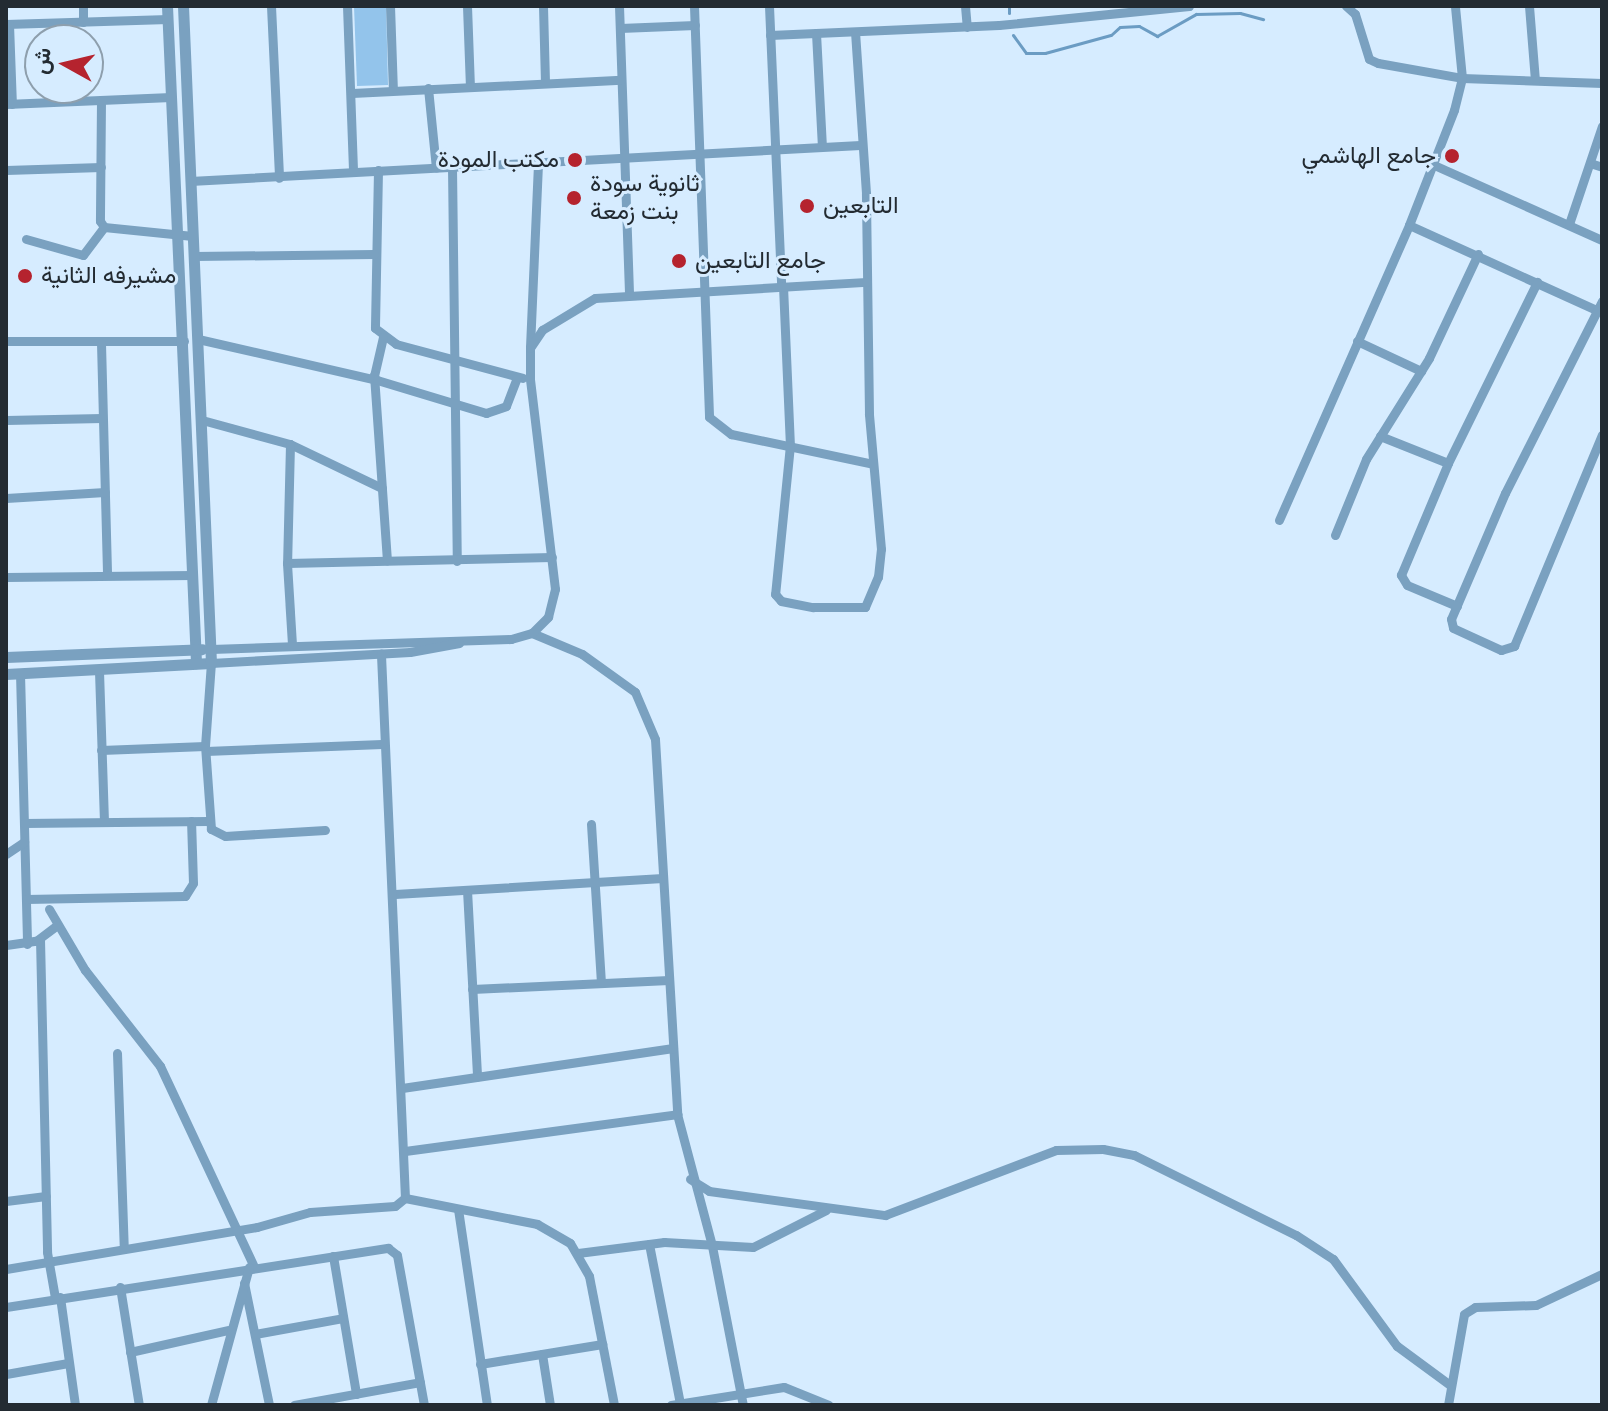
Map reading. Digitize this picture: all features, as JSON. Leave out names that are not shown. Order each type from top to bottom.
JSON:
[{"type":"street","points":[[83,6],[83,22]]},
{"type":"street","points":[[167,6],[196,663]]},
{"type":"street","points":[[183,6],[211,649],[206,748],[208,821]]},
{"type":"street","points":[[271,6],[279,178]]},
{"type":"street","points":[[347,6],[353,172]]},
{"type":"street","points":[[390,6],[393,90]]},
{"type":"street","points":[[467,6],[470,87]]},
{"type":"street","points":[[543,6],[545,82]]},
{"type":"street","points":[[619,6],[629,294]]},
{"type":"street","points":[[694,6],[709,417],[722,431],[873,464]]},
{"type":"street","points":[[769,6],[790,445],[775,594],[781,601],[820,608],[865,607],[881,559],[873,464],[855,32]]},
{"type":"street","points":[[965,6],[967,27]]},
{"type":"street","points":[[770,35],[967,27],[1189,6]]},
{"type":"street","points":[[1346,6],[1355,14],[1369,59],[1462,78],[1602,83]]},
{"type":"street","points":[[1279,520],[1434,165],[1462,78],[1455,6]]},
{"type":"street","points":[[1529,6],[1535,80]]},
{"type":"street","points":[[9,104],[8,24],[168,19]]},
{"type":"street","points":[[620,28],[695,25]]},
{"type":"street","points":[[816,33],[822,146]]},
{"type":"street","points":[[352,93],[621,80]]},
{"type":"street","points":[[428,88],[436,168]]},
{"type":"street","points":[[104,100],[171,97]]},
{"type":"street","points":[[101,104],[100,221],[104,227],[193,236]]},
{"type":"street","points":[[1569,224],[1602,126]]},
{"type":"street","points":[[190,181],[860,145]]},
{"type":"street","points":[[532,633],[554,603],[552,557],[530,379],[538,162]]},
{"type":"street","points":[[1590,163],[1602,167]]},
{"type":"street","points":[[1434,165],[1602,240]]},
{"type":"street","points":[[6,170],[101,167]]},
{"type":"street","points":[[452,167],[451,360],[457,405],[457,561]]},
{"type":"street","points":[[378,170],[374,254],[375,328],[383,337],[451,360],[530,379]]},
{"type":"street","points":[[1409,225],[1600,308],[1505,493],[1457,606],[1453,628],[1501,650],[1512,649],[1602,435]]},
{"type":"street","points":[[26,239],[83,255],[104,227]]},
{"type":"street","points":[[194,256],[374,254]]},
{"type":"street","points":[[1335,535],[1380,436],[1421,371],[1478,254]]},
{"type":"street","points":[[530,348],[554,318],[595,298],[704,289],[867,282]]},
{"type":"street","points":[[1457,606],[1407,585],[1401,575],[1448,463],[1537,282]]},
{"type":"street","points":[[383,337],[377,380],[387,561]]},
{"type":"street","points":[[198,339],[377,380],[457,405],[499,411],[511,397],[517,377]]},
{"type":"street","points":[[6,341],[184,341]]},
{"type":"street","points":[[1357,341],[1421,371]]},
{"type":"street","points":[[101,343],[107,574]]},
{"type":"street","points":[[6,420],[102,418]]},
{"type":"street","points":[[202,420],[290,444],[382,488]]},
{"type":"street","points":[[1380,436],[1448,463]]},
{"type":"street","points":[[290,444],[287,563],[292,645]]},
{"type":"street","points":[[6,498],[105,492]]},
{"type":"street","points":[[287,563],[552,557]]},
{"type":"street","points":[[6,577],[193,575]]},
{"type":"street","points":[[6,674],[381,654],[532,633],[582,654],[640,700],[657,749],[677,1114],[690,1179],[712,1246],[743,1405]]},
{"type":"street","points":[[6,657],[467,641]]},
{"type":"street","points":[[381,654],[382,744],[395,894],[405,1198]]},
{"type":"street","points":[[99,671],[104,822]]},
{"type":"street","points":[[20,673],[27,944]]},
{"type":"street","points":[[101,750],[382,744]]},
{"type":"street","points":[[26,899],[185,896],[193,883],[191,821]]},
{"type":"street","points":[[24,823],[208,821],[225,836],[325,830]]},
{"type":"street","points":[[591,824],[601,983]]},
{"type":"street","points":[[6,854],[24,842]]},
{"type":"street","points":[[395,894],[663,878]]},
{"type":"street","points":[[467,890],[477,1077]]},
{"type":"street","points":[[49,909],[85,970],[160,1066],[236,1228],[251,1267],[228,1330],[211,1404],[197,1405]]},
{"type":"street","points":[[6,945],[27,944],[40,939],[57,925]]},
{"type":"street","points":[[40,939],[48,1261],[75,1405]]},
{"type":"street","points":[[472,989],[669,980]]},
{"type":"street","points":[[402,1088],[673,1048]]},
{"type":"street","points":[[117,1053],[124,1249]]},
{"type":"street","points":[[405,1151],[677,1114]]},
{"type":"street","points":[[690,1179],[709,1191],[751,1193],[826,1210],[897,1213],[1056,1150],[1087,1148],[1134,1155],[1241,1213],[1296,1235],[1333,1259],[1385,1334],[1450,1385]]},
{"type":"street","points":[[6,1201],[46,1196]]},
{"type":"street","points":[[6,1269],[321,1211],[395,1206],[405,1198]]},
{"type":"street","points":[[405,1198],[549,1228],[578,1253],[589,1276],[614,1405]]},
{"type":"street","points":[[458,1209],[487,1405]]},
{"type":"street","points":[[578,1253],[649,1244],[739,1249],[767,1243],[826,1210]]},
{"type":"street","points":[[649,1244],[675,1404],[742,1391],[784,1387],[829,1405]]},
{"type":"street","points":[[6,1307],[388,1248],[397,1255],[424,1405]]},
{"type":"street","points":[[333,1256],[356,1394]]},
{"type":"street","points":[[1448,1405],[1458,1325],[1469,1310],[1536,1305],[1602,1274]]},
{"type":"street","points":[[244,1282],[269,1405]]},
{"type":"street","points":[[120,1287],[139,1405]]},
{"type":"street","points":[[255,1334],[343,1318]]},
{"type":"street","points":[[130,1352],[228,1330]]},
{"type":"street","points":[[480,1364],[602,1344]]},
{"type":"street","points":[[542,1354],[550,1405]]},
{"type":"street","points":[[6,1374],[68,1363]]},
{"type":"street","points":[[294,1405],[420,1382]]},
{"type":"shaded area","points":[[354,6],[386,6],[388,85],[357,86]]},
{"type":"waterway","points":[[1009,6],[1009,13]]},
{"type":"waterway","points":[[1013,35],[1026,53],[1045,53],[1111,35],[1120,27],[1139,26],[1157,36],[1196,14],[1240,13],[1263,19]]},
{"type":"place","name":"جامع الهاشمي","points":[[1452,156]]},
{"type":"place","name":"مكتب المودة","points":[[575,160]]},
{"type":"place","name":"ثانوية سودة بنت زمعة","points":[[574,198]]},
{"type":"place","name":"التابعين","points":[[807,206]]},
{"type":"place","name":"جامع التابعين","points":[[679,261]]},
{"type":"place","name":"مشيرفه الثانية","points":[[25,276]]}]
